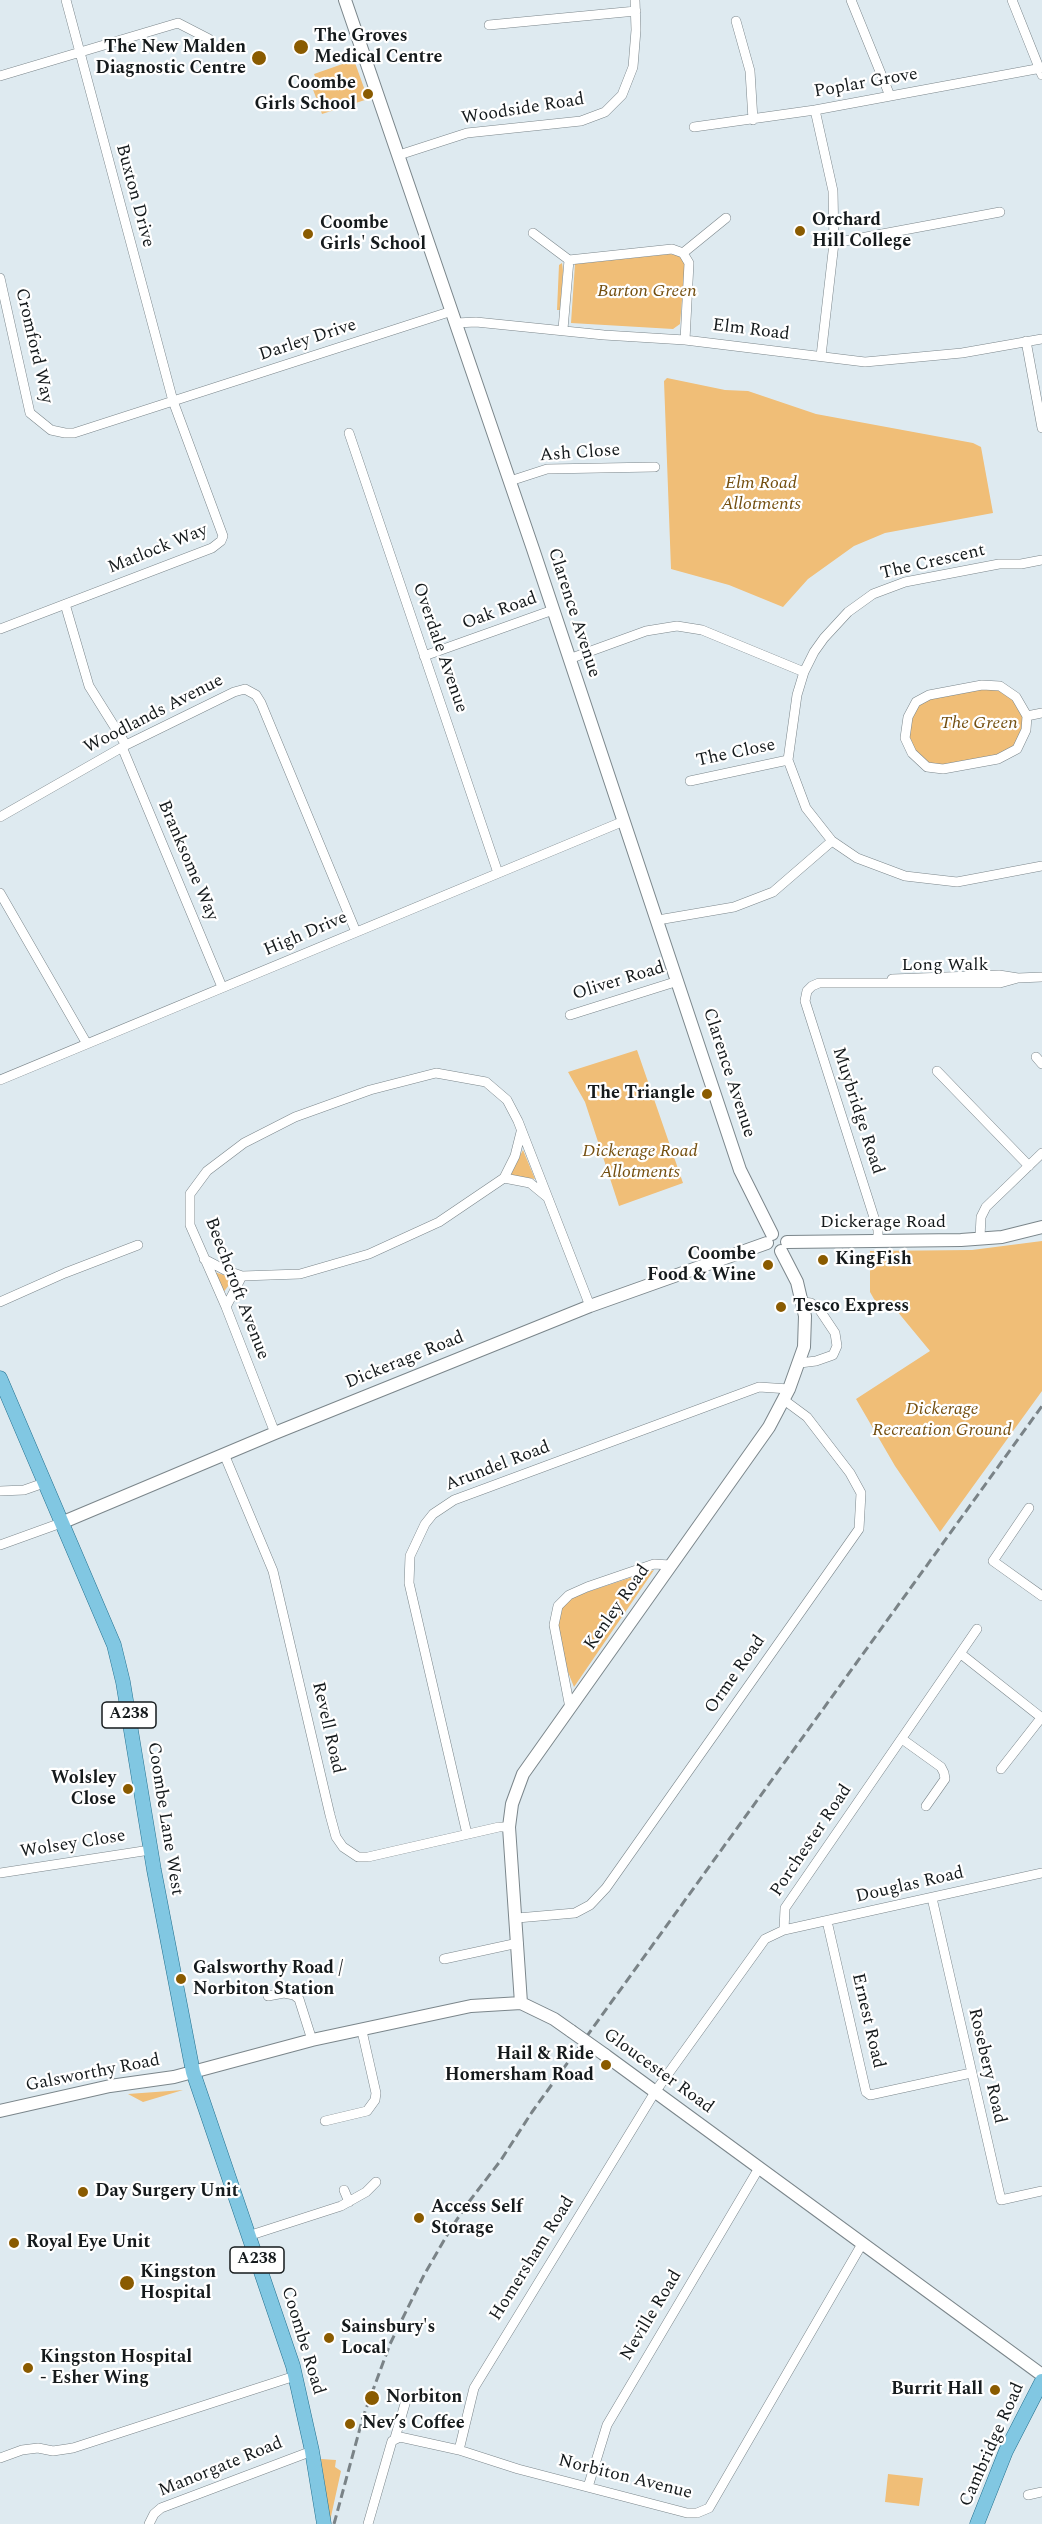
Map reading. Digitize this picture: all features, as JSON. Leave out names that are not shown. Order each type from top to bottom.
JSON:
[{"type":"main road","name":"Coombe Lane West","points":[[0,1378],[97,1602],[118,1659],[139,1769],[150,1850],[193,2072]]},
{"type":"main road","name":"Coombe Road","points":[[193,2072],[248,2236],[269,2290],[295,2376],[312,2451],[324,2524]]},
{"type":"main road","name":"Cambridge Road","points":[[977,2524],[1006,2451],[1042,2381]]},
{"type":"street","name":"Buxton Drive","points":[[66,0],[173,401]]},
{"type":"street","name":"Clarence Avenue","points":[[345,0],[510,481],[745,1182],[770,1238]]},
{"type":"street","name":"Woodside Road","points":[[399,155],[467,133],[581,121],[605,112],[622,95],[633,67],[635,0]]},
{"type":"street","points":[[851,0],[890,96]]},
{"type":"street","points":[[1012,0],[1041,71]]},
{"type":"street","points":[[489,25],[636,11]]},
{"type":"street","points":[[736,21],[750,71],[753,120]]},
{"type":"street","points":[[0,76],[178,23],[209,39]]},
{"type":"street","name":"Poplar Grove","points":[[694,127],[815,110],[1041,71]]},
{"type":"street","points":[[815,110],[833,190],[834,243],[821,356]]},
{"type":"street","points":[[834,243],[1000,212]]},
{"type":"street","points":[[683,253],[726,218]]},
{"type":"street","points":[[534,233],[569,260],[672,249],[683,253],[689,263],[685,340]]},
{"type":"street","points":[[563,329],[569,260]]},
{"type":"street","name":"Cromford Way","points":[[0,278],[26,403],[30,413],[51,430],[74,433],[173,401]]},
{"type":"street","name":"Darley Drive","points":[[173,401],[454,317]]},
{"type":"street","name":"Elm Road","points":[[454,317],[466,321],[520,327],[685,340],[878,362],[962,353],[1042,339]]},
{"type":"street","points":[[1026,341],[1042,428]]},
{"type":"street","name":"Matlock Way","points":[[0,630],[212,549],[221,541],[221,528],[173,401]]},
{"type":"street","name":"Overdale Avenue","points":[[349,433],[498,873]]},
{"type":"street","name":"Ash Close","points":[[510,481],[547,469],[655,467]]},
{"type":"street","name":"The Crescent","points":[[1042,561],[999,564],[905,582],[873,594],[835,625],[814,652],[796,695],[788,760],[806,808],[832,841],[857,858],[905,876],[957,882],[1042,866]]},
{"type":"street","name":"Branksome Way","points":[[65,604],[89,686],[124,746],[222,987]]},
{"type":"street","name":"Oak Road","points":[[424,656],[553,610]]},
{"type":"street","points":[[569,659],[646,631],[677,626],[702,630],[804,672]]},
{"type":"street","points":[[982,685],[1000,686],[1016,697],[1027,716],[1026,730],[1017,749],[998,759],[943,769],[927,767],[912,753],[905,738],[908,717],[916,702],[929,695],[982,685]]},
{"type":"street","name":"Woodlands Avenue","points":[[0,817],[124,746],[234,692],[245,689],[256,695],[261,703],[356,932]]},
{"type":"street","points":[[1027,716],[1042,713]]},
{"type":"street","name":"The Close","points":[[690,781],[788,760]]},
{"type":"street","name":"High Drive","points":[[0,1080],[624,821]]},
{"type":"street","points":[[658,920],[734,907],[773,892],[832,841]]},
{"type":"street","points":[[0,893],[87,1044]]},
{"type":"street","name":"Long Walk","points":[[807,991],[819,983],[872,982],[905,977],[999,975],[1018,978],[1042,977]]},
{"type":"street","name":"Oliver Road","points":[[570,1015],[678,981]]},
{"type":"street","name":"Muybridge Road","points":[[807,991],[805,1001],[878,1230],[878,1241]]},
{"type":"street","points":[[937,1071],[1029,1166]]},
{"type":"street","name":"Beechcroft Avenue","points":[[275,1433],[226,1307],[190,1225],[190,1194],[207,1171],[244,1143],[295,1117],[370,1090],[436,1073],[486,1082],[507,1101],[521,1131],[590,1306]]},
{"type":"street","points":[[204,1259],[242,1276],[300,1274],[369,1254],[439,1222],[504,1179],[515,1156],[521,1131]]},
{"type":"street","points":[[980,1237],[981,1217],[986,1207],[1042,1153]]},
{"type":"street","points":[[504,1179],[530,1183],[549,1199]]},
{"type":"street","name":"Dickerage Road","points":[[784,1246],[1002,1237],[1042,1227]]},
{"type":"street","points":[[770,1238],[771,1250],[784,1246]]},
{"type":"street","name":"Dickerage Road","points":[[61,1523],[275,1433],[590,1306],[770,1238]]},
{"type":"street","points":[[0,1302],[65,1273],[138,1245]]},
{"type":"street","name":"Kenley Road","points":[[521,2004],[517,1918],[509,1827],[512,1804],[523,1774],[769,1427],[787,1395],[800,1363],[806,1331],[803,1302],[784,1246]]},
{"type":"street","points":[[226,1307],[242,1276]]},
{"type":"street","points":[[800,1363],[816,1361],[833,1355],[837,1346],[835,1333],[819,1309],[812,1303],[803,1302]]},
{"type":"street","name":"Arundel Road","points":[[467,1834],[409,1583],[410,1556],[424,1524],[433,1514],[454,1500],[759,1387],[787,1395]]},
{"type":"street","name":"Orme Road","points":[[517,1918],[575,1913],[590,1905],[606,1887],[859,1529],[861,1492],[807,1417],[787,1395]]},
{"type":"street","name":"Revell Road","points":[[224,1454],[273,1571],[336,1837],[343,1847],[358,1857],[368,1857],[467,1834],[509,1827]]},
{"type":"street","points":[[0,1491],[24,1490],[44,1483]]},
{"type":"street","points":[[1029,1508],[993,1561],[1042,1596]]},
{"type":"street","points":[[0,1545],[61,1523]]},
{"type":"street","points":[[570,1708],[554,1625],[558,1606],[569,1595],[587,1587],[654,1564],[670,1565]]},
{"type":"street","name":"Porchester Road","points":[[784,1930],[785,1908],[976,1629]]},
{"type":"street","points":[[961,1654],[1042,1718],[1000,1769]]},
{"type":"street","points":[[902,1739],[941,1767],[944,1773],[945,1779],[926,1806]]},
{"type":"street","name":"Wolsey Close","points":[[0,1873],[150,1850]]},
{"type":"street","name":"Douglas Road","points":[[784,1930],[1042,1873]]},
{"type":"street","name":"Rosebery Road","points":[[932,1898],[970,2073],[1001,2200],[1042,2191]]},
{"type":"street","name":"Ernest Road","points":[[827,1921],[866,2092],[870,2095],[970,2073]]},
{"type":"street","points":[[655,2092],[765,1939],[784,1930]]},
{"type":"street","points":[[444,1959],[518,1943]]},
{"type":"street","points":[[296,1996],[304,1987]]},
{"type":"street","points":[[268,1996],[284,1994],[296,1996]]},
{"type":"street","points":[[296,1996],[312,2040]]},
{"type":"street","name":"Gloucester Road","points":[[193,2072],[312,2040],[471,2006],[521,2004],[554,2019],[605,2055],[1042,2375]]},
{"type":"street","points":[[324,2121],[368,2111],[375,2100],[376,2093],[362,2031]]},
{"type":"street","name":"Galsworthy Road","points":[[0,2111],[88,2090],[193,2072]]},
{"type":"street","name":"Homersham Road","points":[[459,2451],[474,2388],[655,2092]]},
{"type":"street","name":"Neville Road","points":[[588,2487],[607,2425],[759,2168]]},
{"type":"street","points":[[248,2236],[350,2202],[366,2192],[376,2182]]},
{"type":"street","points":[[344,2190],[350,2202]]},
{"type":"street","name":"Norbiton Avenue","points":[[395,2438],[459,2451],[687,2513],[697,2513],[709,2508],[862,2244]]},
{"type":"street","points":[[0,2458],[22,2450],[38,2448],[53,2451],[73,2448],[295,2376]]},
{"type":"street","points":[[368,2524],[407,2397]]},
{"type":"street","name":"Manorgate Road","points":[[149,2524],[154,2514],[161,2508],[312,2451]]},
{"type":"street","points":[[1028,2495],[1042,2492]]},
{"type":"green space","points":[[354,60],[368,99],[322,114],[311,84],[317,82],[314,74]]},
{"type":"green space","name":"Barton Green","points":[[670,254],[681,256],[685,264],[680,324],[673,329],[571,323],[575,264]]},
{"type":"green space","points":[[562,263],[560,310],[557,310],[559,265]]},
{"type":"green space","name":"Elm Road Allotments","points":[[667,378],[725,390],[748,391],[816,414],[973,443],[981,447],[993,513],[885,533],[854,546],[808,579],[783,607],[729,585],[671,569],[664,381]]},
{"type":"green space","name":"The Green","points":[[1000,686],[1027,716],[1017,749],[998,759],[927,767],[905,738],[908,717],[929,695]]},
{"type":"green space","name":"Dickerage Road Allotments","points":[[637,1050],[683,1183],[619,1206],[585,1102],[568,1072]]},
{"type":"green space","points":[[523,1150],[535,1179],[510,1175]]},
{"type":"green space","name":"Dickerage Recreation Ground","points":[[1042,1241],[1042,1391],[940,1532],[895,1466],[856,1399],[930,1351],[892,1305],[882,1311],[874,1299],[870,1292],[870,1251],[972,1250]]},
{"type":"green space","points":[[214,1272],[234,1278],[223,1293]]},
{"type":"green space","points":[[654,1570],[574,1687],[556,1623],[561,1607],[574,1597]]},
{"type":"green space","points":[[183,2090],[143,2102],[128,2094]]},
{"type":"green space","points":[[321,2459],[336,2460],[335,2467],[341,2471],[330,2521]]},
{"type":"green space","points":[[888,2474],[923,2478],[919,2506],[885,2502]]},
{"type":"railway","points":[[334,2524],[363,2417],[390,2344],[424,2275],[450,2230],[501,2160],[532,2112],[1042,1406]]},
{"type":"place","name":"The Groves Medical Centre","points":[[301,47]]},
{"type":"place","name":"The New Malden Diagnostic Centre","points":[[259,58]]},
{"type":"place","name":"Coombe Girls School","points":[[368,94]]},
{"type":"place","name":"Orchard Hill College","points":[[800,231]]},
{"type":"place","name":"Coombe Girls' School","points":[[308,234]]},
{"type":"place","name":"The Triangle","points":[[707,1094]]},
{"type":"place","name":"KingFish","points":[[823,1260]]},
{"type":"place","name":"Coombe Food & Wine","points":[[768,1265]]},
{"type":"place","name":"Tesco Express","points":[[781,1307]]},
{"type":"place","name":"Wolsley Close","points":[[128,1789]]},
{"type":"place","name":"Galsworthy Road / Norbiton Station","points":[[181,1979]]},
{"type":"place","name":"Hail & Ride Homersham Road","points":[[606,2065]]},
{"type":"place","name":"Day Surgery Unit","points":[[83,2192]]},
{"type":"place","name":"Access Self Storage","points":[[419,2218]]},
{"type":"place","name":"Royal Eye Unit","points":[[14,2243]]},
{"type":"place","name":"Kingston Hospital","points":[[127,2283]]},
{"type":"place","name":"Sainsbury's Local","points":[[329,2338]]},
{"type":"place","name":"Kingston Hospital - Esher Wing","points":[[28,2368]]},
{"type":"place","name":"Burrit Hall","points":[[995,2390]]},
{"type":"place","name":"Norbiton","points":[[372,2398]]},
{"type":"place","name":"Nev’s Coffee","points":[[350,2424]]}]
